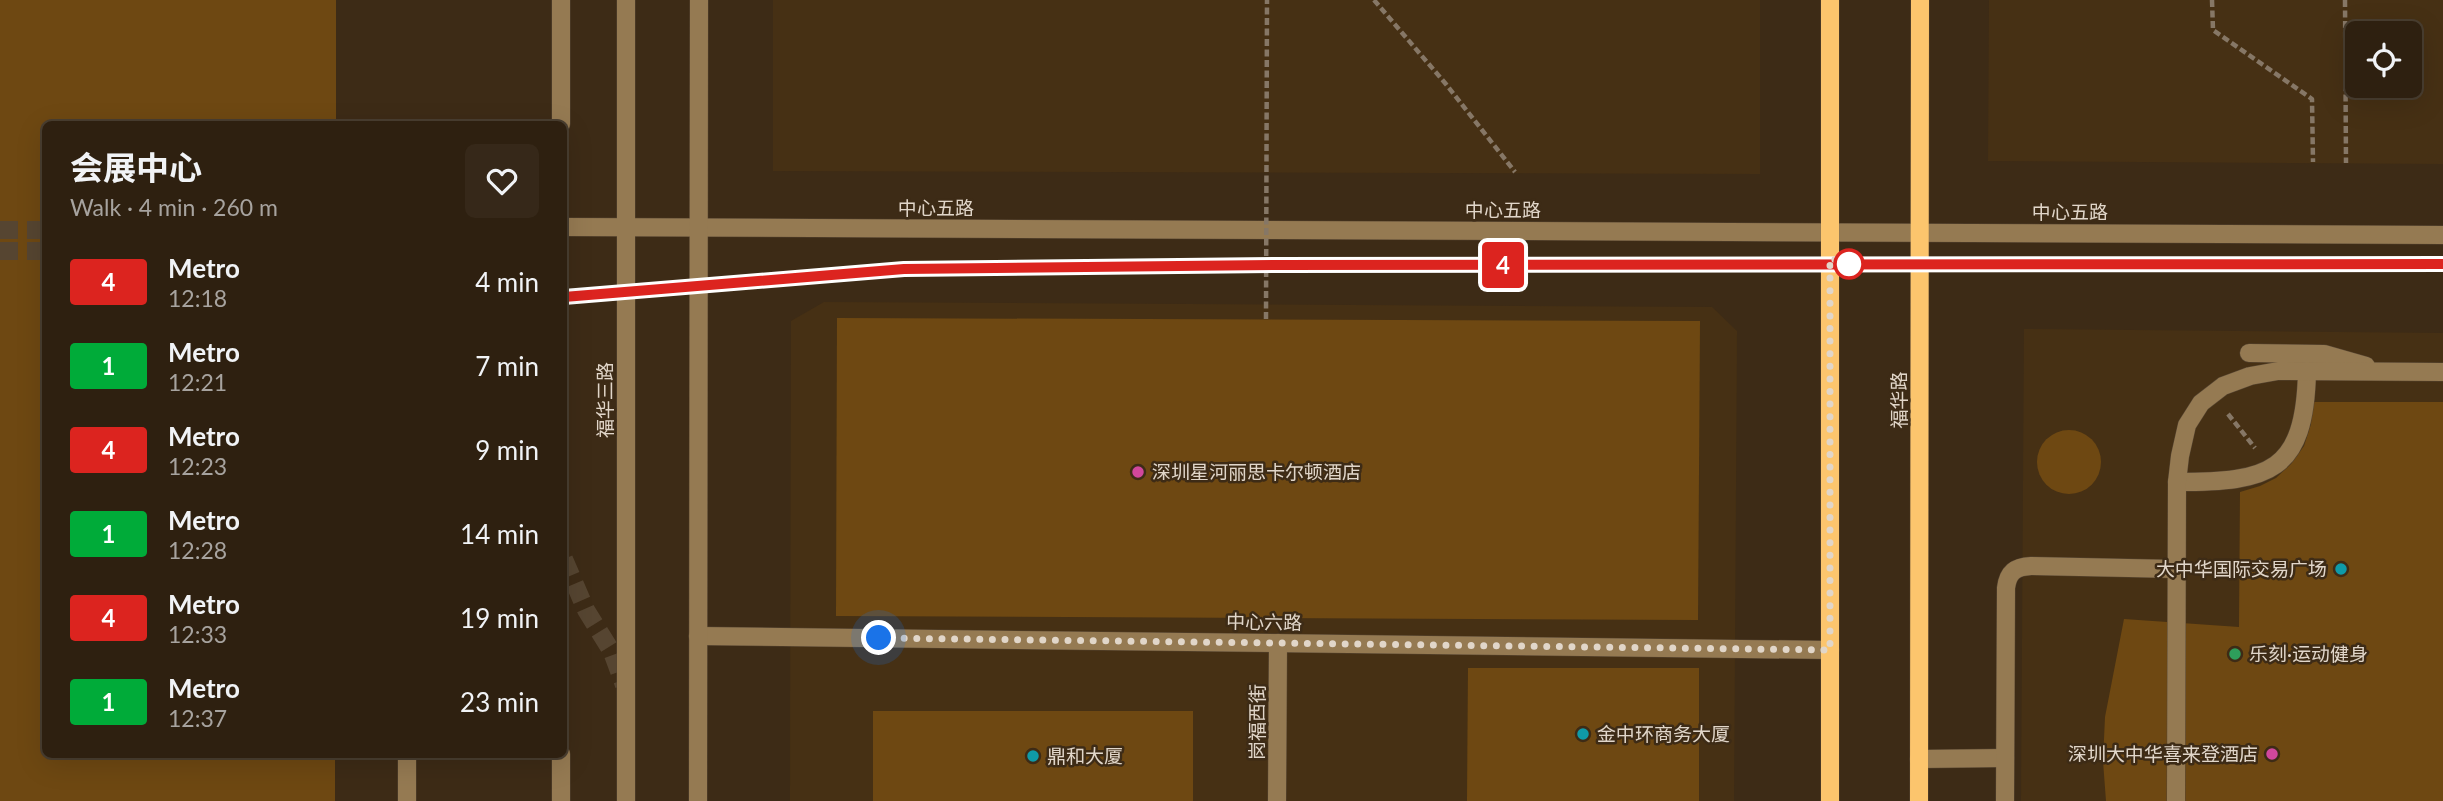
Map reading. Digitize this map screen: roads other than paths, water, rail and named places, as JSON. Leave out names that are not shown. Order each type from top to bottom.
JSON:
[{"type":"main road","points":[[1830,0],[1830,801]]},
{"type":"main road","name":"福华路","points":[[1919,801],[1920,0]]},
{"type":"street","points":[[561,0],[561,121]]},
{"type":"street","name":"福华三路","points":[[626,0],[626,801]]},
{"type":"street","points":[[698,801],[699,0]]},
{"type":"street","name":"中心五路","points":[[567,226],[2443,235]]},
{"type":"street","points":[[2249,353],[2324,354],[2386,372]]},
{"type":"street","points":[[2176,801],[2177,482],[2187,425],[2202,403],[2223,386],[2250,376],[2307,371],[2441,370]]},
{"type":"street","points":[[2177,482],[2248,479],[2271,468],[2291,451],[2301,426],[2307,371]]},
{"type":"street","points":[[2005,801],[2006,588],[2010,573],[2015,569],[2031,566],[2176,569]]},
{"type":"street","name":"中心六路","points":[[698,636],[1830,650]]},
{"type":"street","name":"岗福西街","points":[[1277,801],[1278,643]]},
{"type":"street","points":[[407,758],[407,801]]},
{"type":"street","points":[[561,758],[561,801]]},
{"type":"street","points":[[1919,759],[2005,758]]},
{"type":"tunnel","points":[[0,230],[42,230]]},
{"type":"tunnel","points":[[0,251],[42,251]]},
{"type":"tunnel","points":[[567,566],[586,610],[612,652],[624,685]]},
{"type":"metro line","name":"4","points":[[567,297],[904,269],[1272,265],[2443,264]]},
{"type":"place","name":"深圳星河丽思卡尔顿酒店","points":[[1138,472]]},
{"type":"place","name":"大中华国际交易广场","points":[[2341,569]]},
{"type":"place","name":"乐刻·运动健身","points":[[2235,654]]},
{"type":"place","name":"金中环商务大厦","points":[[1583,734]]},
{"type":"place","name":"深圳大中华喜来登酒店","points":[[2272,754]]},
{"type":"place","name":"鼎和大厦","points":[[1033,756]]}]
